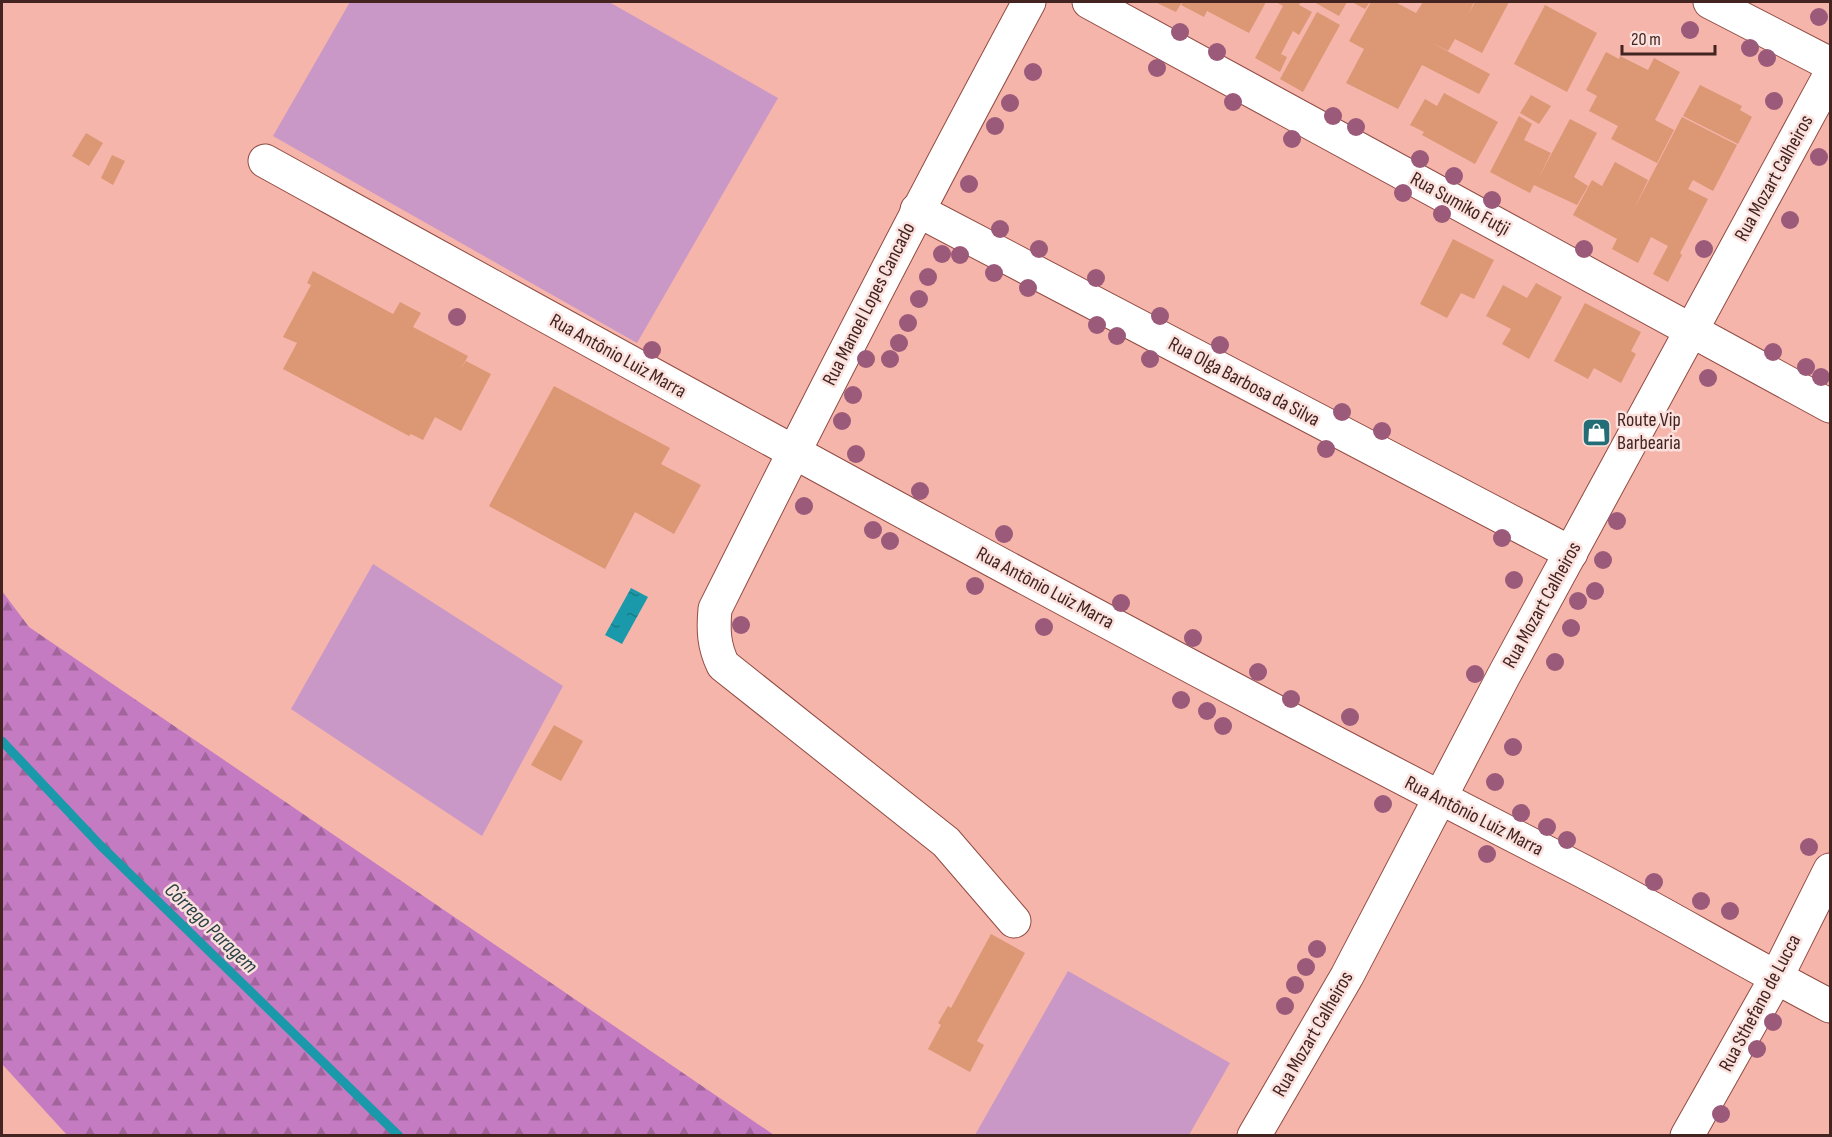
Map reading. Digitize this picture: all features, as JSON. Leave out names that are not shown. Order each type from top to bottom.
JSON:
[{"type":"street","name":"Rua Manoel Lopes Cancado","points":[[1014,921],[946,842],[723,665],[714,647],[715,609],[916,210],[1029,2]]},
{"type":"street","name":"Rua Sumiko Futji","points":[[1089,2],[1830,406]]},
{"type":"street","points":[[1710,2],[1830,64]]},
{"type":"street","name":"Rua Mozart Calheiros","points":[[1254,1136],[1347,976],[1571,553],[1830,75]]},
{"type":"street","name":"Rua Antônio Luiz Marra","points":[[265,161],[793,452],[1440,800],[1575,867],[1830,1006]]},
{"type":"street","name":"Rua Olga Barbosa da Silva","points":[[916,210],[1571,553]]},
{"type":"street","name":"Rua Sthefano de Lucca","points":[[1688,1136],[1776,978],[1830,870]]},
{"type":"shaded area","points":[[350,2],[609,2],[778,98],[637,343],[273,136]]},
{"type":"shaded area","points":[[373,564],[563,686],[482,836],[291,709]]},
{"type":"shaded area","points":[[1068,971],[1230,1063],[1189,1135],[975,1135]]},
{"type":"green space","points":[[2,591],[29,627],[774,1135],[67,1135],[2,1064]]},
{"type":"water","points":[[631,588],[648,597],[622,644],[605,635]]},
{"type":"building","points":[[1155,2],[1182,2],[1176,12]]},
{"type":"building","points":[[1183,2],[1266,2],[1249,33],[1207,11],[1204,17],[1181,5]]},
{"type":"building","points":[[1276,2],[1301,2],[1299,5],[1312,12],[1299,35],[1293,31],[1281,54],[1287,57],[1280,72],[1255,58],[1283,6]]},
{"type":"building","points":[[1314,2],[1347,2],[1339,16]]},
{"type":"building","points":[[1352,2],[1370,2],[1365,9]]},
{"type":"building","points":[[1371,2],[1395,2],[1416,13],[1423,2],[1474,2],[1468,15],[1475,2],[1509,2],[1482,53],[1455,39],[1448,51],[1430,42],[1490,74],[1479,94],[1422,65],[1398,109],[1346,83],[1364,49],[1349,41]]},
{"type":"building","points":[[1545,5],[1597,33],[1567,92],[1514,64]]},
{"type":"building","points":[[1317,12],[1340,25],[1303,92],[1280,79]]},
{"type":"building","points":[[1606,52],[1619,59],[1620,56],[1648,70],[1654,58],[1680,72],[1655,120],[1674,130],[1657,163],[1611,139],[1618,126],[1589,111],[1597,96],[1586,90]]},
{"type":"building","points":[[1700,85],[1742,106],[1740,110],[1752,117],[1738,144],[1683,116]]},
{"type":"building","points":[[1444,93],[1498,122],[1475,164],[1422,135],[1424,132],[1410,125],[1425,99],[1437,106]]},
{"type":"building","points":[[1531,95],[1551,106],[1539,124],[1520,113]]},
{"type":"building","points":[[1519,116],[1532,124],[1524,140],[1551,153],[1537,181],[1570,119],[1597,133],[1574,177],[1588,186],[1577,205],[1534,185],[1530,193],[1490,172]]},
{"type":"building","points":[[1682,117],[1737,145],[1713,191],[1693,180],[1688,189],[1708,199],[1668,282],[1653,274],[1668,246],[1651,237],[1638,263],[1612,249],[1617,239],[1573,215],[1592,180],[1602,186],[1615,162],[1648,180],[1634,209]]},
{"type":"building","points":[[86,133],[103,143],[89,166],[72,156]]},
{"type":"building","points":[[112,155],[125,161],[113,185],[101,178]]},
{"type":"building","points":[[1453,239],[1494,260],[1474,299],[1461,293],[1447,318],[1420,304]]},
{"type":"building","points":[[313,271],[393,314],[400,302],[421,313],[413,327],[468,356],[461,369],[466,361],[491,374],[461,431],[435,417],[423,440],[411,434],[409,436],[283,369],[297,343],[283,337],[311,285],[307,283]]},
{"type":"building","points":[[1536,283],[1562,297],[1529,359],[1502,344],[1511,329],[1486,316],[1503,285],[1527,298]]},
{"type":"building","points":[[1585,303],[1641,332],[1631,351],[1636,354],[1621,383],[1594,368],[1588,379],[1554,361]]},
{"type":"building","points":[[554,386],[670,448],[661,464],[701,485],[674,534],[635,512],[605,569],[489,506]]},
{"type":"building","points":[[554,725],[583,741],[561,781],[531,765]]},
{"type":"building","points":[[991,934],[1025,953],[977,1041],[984,1045],[970,1072],[928,1049],[941,1025],[938,1023],[948,1006],[951,1008]]},
{"type":"waterway","name":"Córrego Paragem","points":[[2,741],[100,845],[399,1136]]},
{"type":"place","name":"Route Vip Barbearia","points":[[1596,432]]}]
